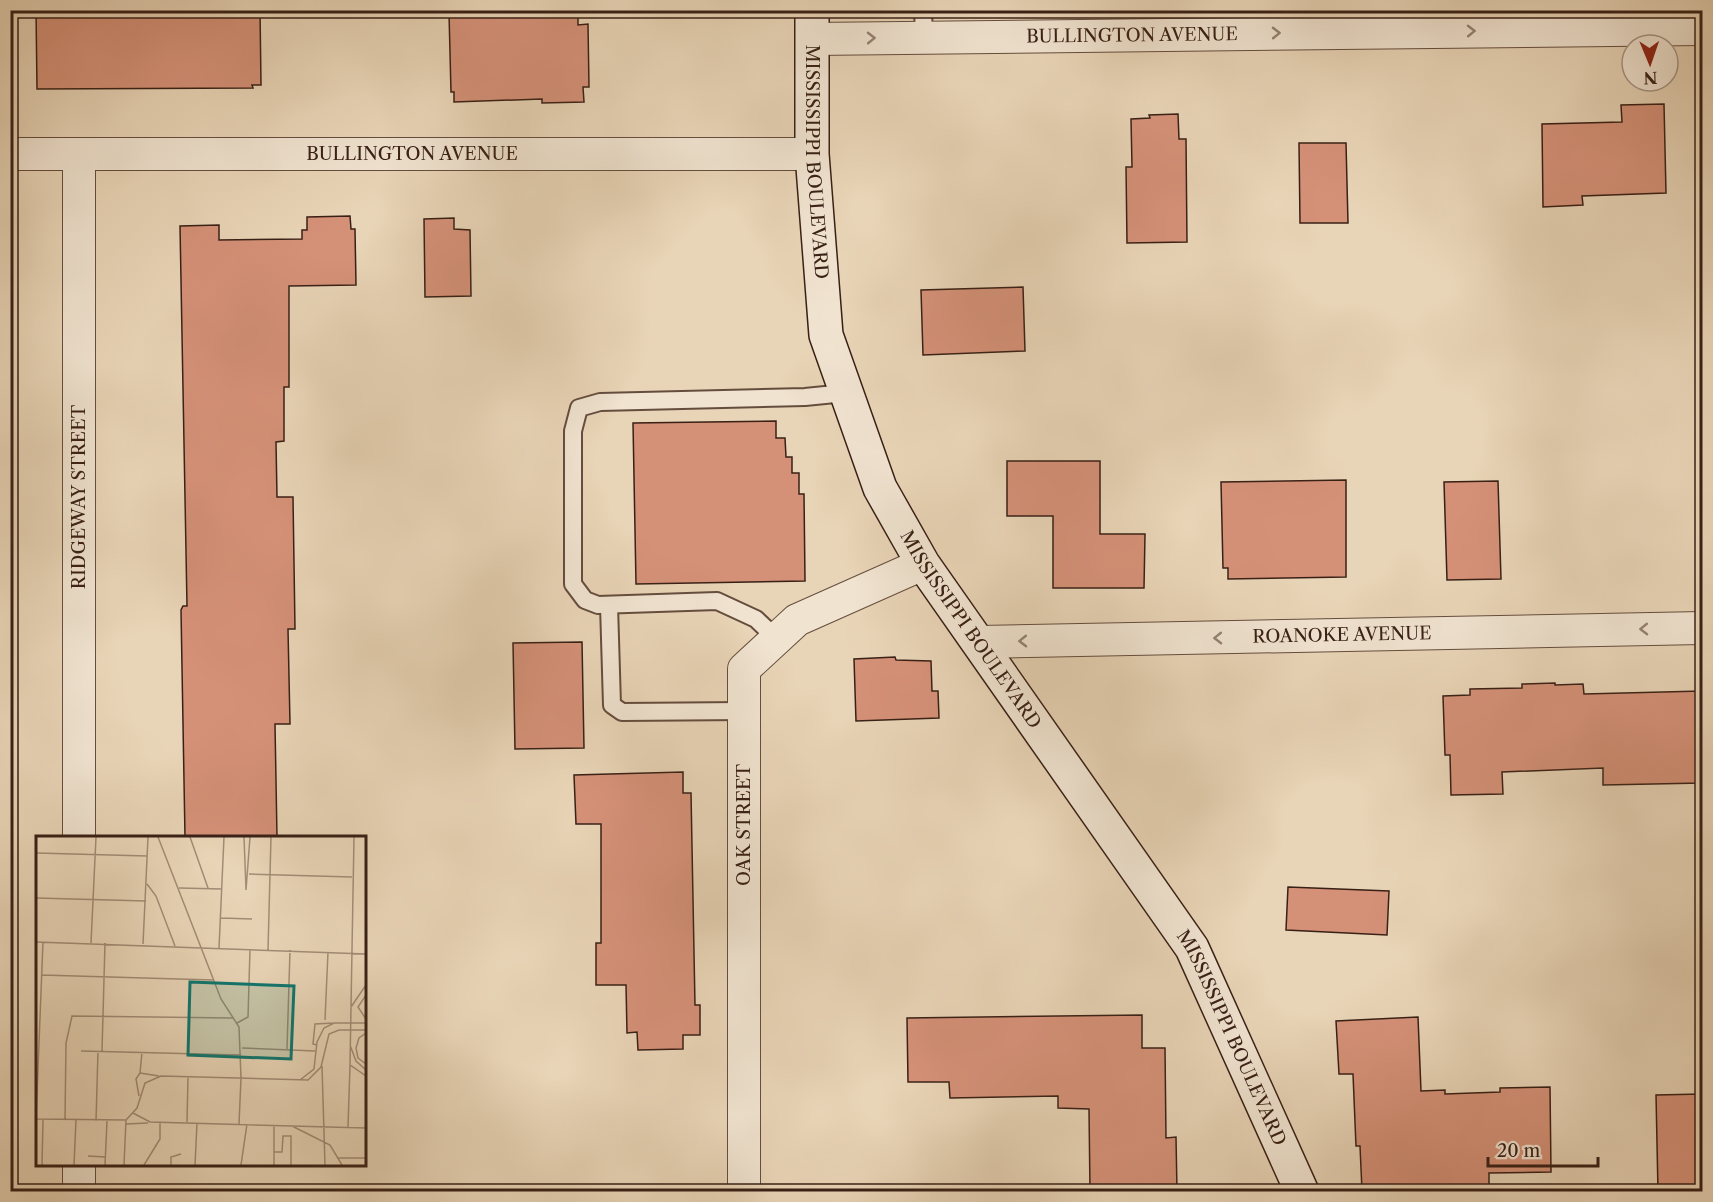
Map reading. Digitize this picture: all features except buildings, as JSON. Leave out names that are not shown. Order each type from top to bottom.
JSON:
[{"type":"main road","name":"MISSISSIPPI BOULEVARD","points":[[812,25],[812,154],[826,335],[880,488],[923,564],[980,642],[1192,948],[1302,1191]]},
{"type":"street","name":"BULLINGTON AVENUE","points":[[812,25],[1320,22],[1702,29]]},
{"type":"street","name":"BULLINGTON AVENUE","points":[[10,154],[80,156],[812,154]]},
{"type":"street","name":"RIDGEWAY STREET","points":[[79,836],[80,156]]},
{"type":"street","name":"OAK STREET","points":[[744,1191],[744,669],[797,620],[923,564]]},
{"type":"street","name":"ROANOKE AVENUE","points":[[980,642],[1702,628]]},
{"type":"street","points":[[79,1166],[79,1191]]},
{"type":"lane","points":[[776,638],[756,619],[717,601],[598,605],[585,600],[573,584],[573,431],[579,408],[600,402],[805,397],[845,393]]},
{"type":"lane","points":[[609,605],[612,705],[622,712],[744,711]]}]
